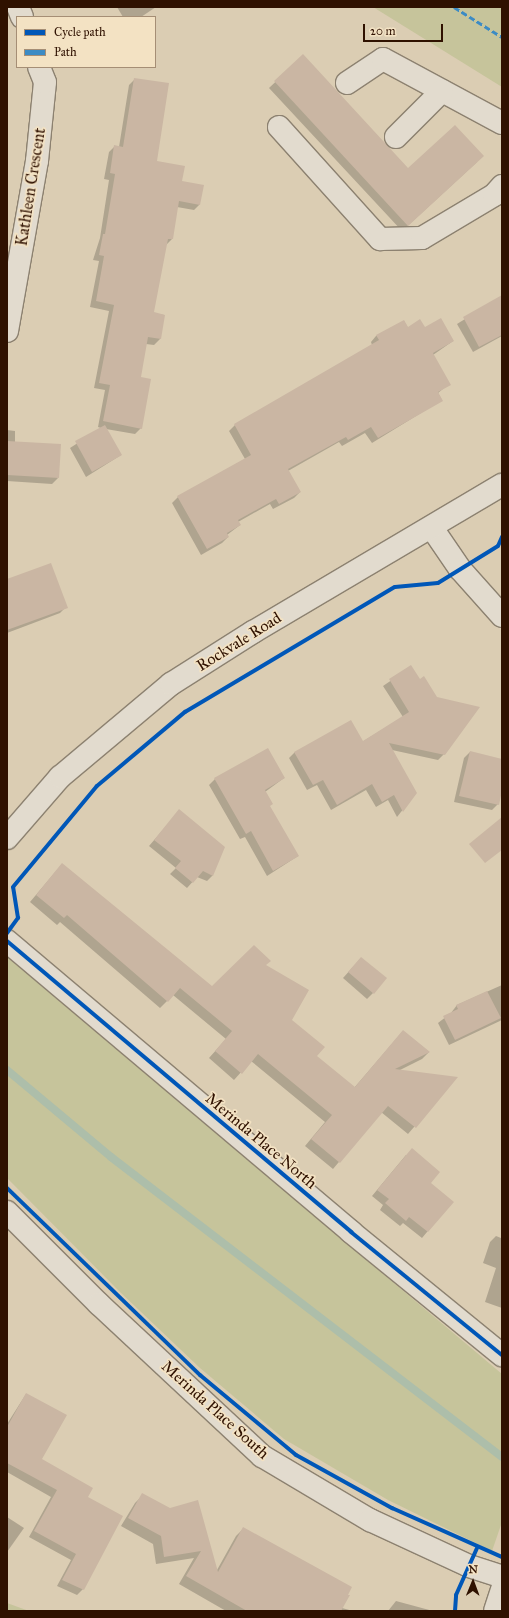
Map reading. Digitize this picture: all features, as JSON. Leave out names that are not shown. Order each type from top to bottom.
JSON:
[{"type":"street","points":[[347,83],[383,59],[502,123]]},
{"type":"street","name":"Kathleen Crescent","points":[[7,332],[38,161],[45,82],[39,68]]},
{"type":"street","points":[[396,137],[442,91]]},
{"type":"street","points":[[279,127],[380,238],[422,238],[494,195],[502,186]]},
{"type":"street","name":"Rockvale Road","points":[[7,838],[60,777],[171,684],[253,632],[432,528],[502,485]]},
{"type":"street","points":[[432,528],[460,570],[502,616]]},
{"type":"street","name":"Merinda Place North","points":[[7,941],[351,1232],[502,1355]]},
{"type":"street","name":"Merinda Place South","points":[[7,1212],[99,1304],[262,1456],[370,1520],[469,1566],[500,1595]]},
{"type":"shaded area","points":[[373,7],[502,7],[502,87]]},
{"type":"shaded area","points":[[7,957],[502,1374],[502,1522],[492,1551],[388,1500],[284,1439],[200,1368],[120,1292],[7,1178]]},
{"type":"shaded area","points":[[7,1603],[29,1611],[7,1611]]},
{"type":"building","points":[[303,54],[408,168],[455,125],[484,156],[408,226],[274,81]]},
{"type":"building","points":[[134,78],[169,83],[157,161],[185,166],[182,181],[204,185],[200,205],[179,201],[173,239],[168,239],[154,312],[165,315],[161,339],[148,337],[141,377],[151,379],[142,429],[103,421],[110,385],[99,383],[114,305],[96,301],[104,256],[99,255],[103,234],[105,234],[115,174],[110,173],[114,145],[123,147]]},
{"type":"building","points":[[502,295],[502,335],[479,347],[463,317]]},
{"type":"building","points":[[441,318],[454,341],[433,353],[451,385],[438,392],[443,401],[378,438],[371,427],[348,440],[346,437],[288,469],[301,492],[279,504],[276,499],[238,520],[241,525],[227,533],[229,537],[207,549],[177,496],[251,455],[234,424],[379,340],[376,335],[404,320],[408,327],[420,319],[425,327]]},
{"type":"building","points":[[105,425],[122,455],[92,472],[75,441]]},
{"type":"building","points":[[7,441],[61,444],[59,478],[7,475]]},
{"type":"building","points":[[51,563],[68,608],[7,630],[7,579]]},
{"type":"building","points":[[411,665],[420,679],[424,676],[437,697],[480,707],[445,755],[389,743],[417,793],[403,812],[394,795],[382,802],[372,784],[337,805],[323,780],[313,785],[294,752],[351,720],[363,741],[409,712],[389,679]]},
{"type":"building","points":[[268,748],[285,778],[265,790],[273,804],[270,806],[299,856],[273,871],[251,831],[246,834],[214,778]]},
{"type":"building","points":[[470,751],[502,759],[502,791],[499,805],[459,796]]},
{"type":"building","points":[[179,809],[225,847],[213,876],[203,871],[193,883],[175,868],[181,861],[154,840]]},
{"type":"building","points":[[502,817],[502,850],[485,863],[469,844]]},
{"type":"building","points":[[62,863],[212,986],[254,945],[271,961],[266,965],[309,990],[292,1020],[325,1047],[317,1056],[355,1087],[403,1030],[430,1052],[395,1069],[458,1077],[416,1128],[388,1106],[340,1163],[311,1139],[332,1115],[258,1054],[242,1074],[215,1051],[232,1031],[180,988],[168,1002],[67,915],[64,918],[36,895]]},
{"type":"building","points":[[361,957],[387,978],[374,994],[348,972]]},
{"type":"building","points":[[487,991],[501,1018],[455,1040],[443,1016],[458,1009],[456,1005]]},
{"type":"building","points":[[412,1148],[440,1172],[431,1183],[454,1202],[428,1232],[409,1217],[406,1221],[385,1203],[389,1199],[377,1190]]},
{"type":"building","points":[[26,1393],[67,1415],[42,1459],[93,1488],[88,1497],[123,1516],[84,1590],[62,1580],[76,1554],[34,1531],[57,1490],[7,1463],[7,1427]]},
{"type":"building","points":[[142,1493],[170,1508],[198,1500],[218,1572],[243,1527],[352,1587],[348,1595],[350,1595],[341,1611],[247,1611],[186,1576],[201,1551],[164,1557],[161,1536],[128,1518]]},
{"type":"waterway","points":[[7,1070],[111,1157],[502,1457]]},
{"type":"marked path","points":[[454,7],[502,37]]},
{"type":"cycle path","points":[[7,933],[18,918],[13,887],[97,786],[185,712],[395,587],[438,583],[498,546],[502,537]]},
{"type":"cycle path","points":[[7,941],[351,1232],[502,1355]]},
{"type":"cycle path","points":[[7,1188],[200,1375],[296,1455],[392,1508],[502,1557]]},
{"type":"cycle path","points":[[455,1611],[456,1595],[477,1548]]}]
